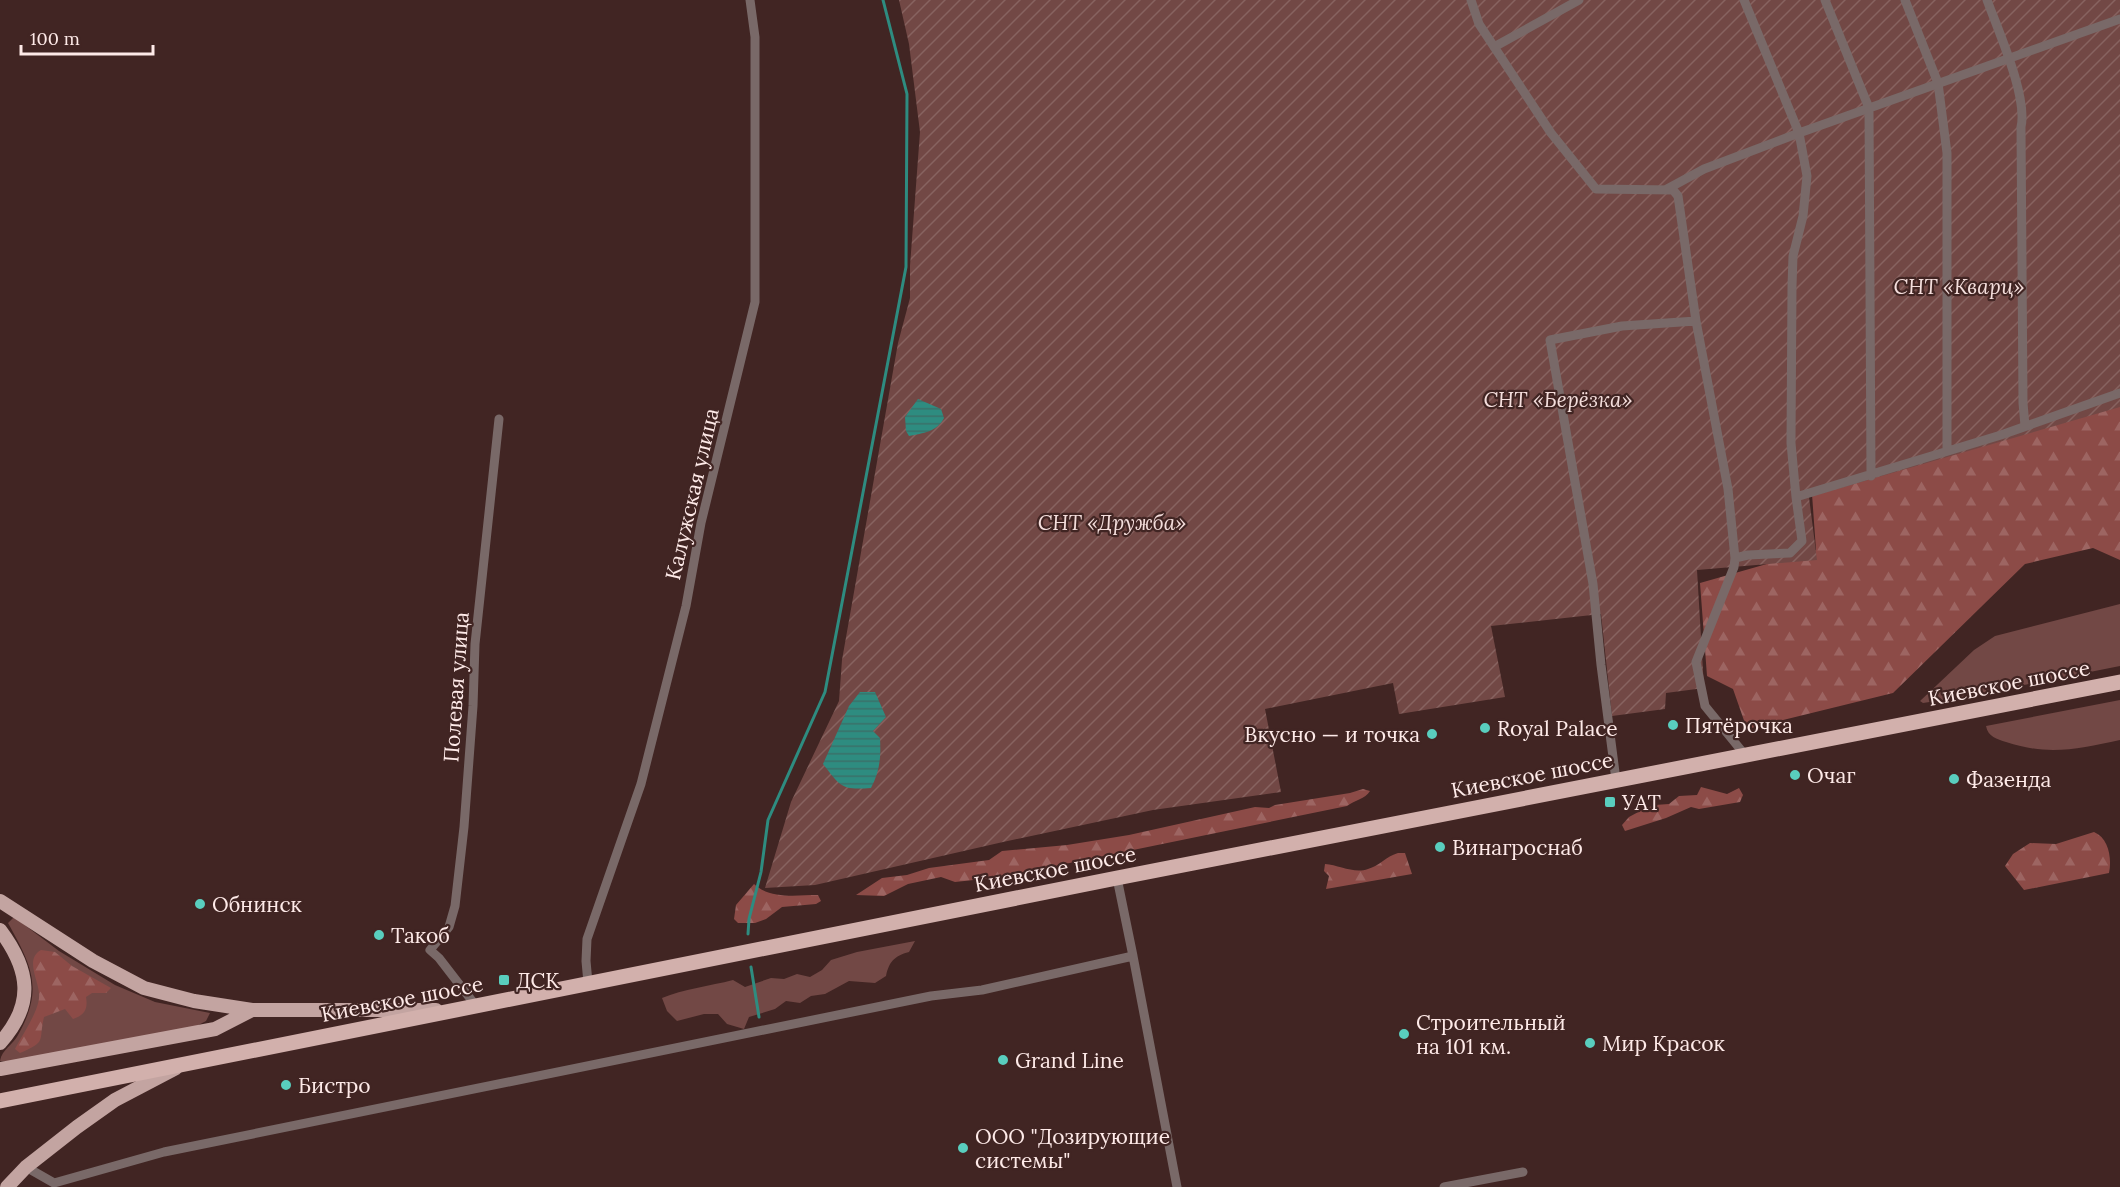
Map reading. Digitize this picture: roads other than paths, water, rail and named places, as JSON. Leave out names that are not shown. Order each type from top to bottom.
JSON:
[{"type":"highway","name":"Киевское шоссе","points":[[0,1101],[1117,878],[2120,682]]},
{"type":"main road","points":[[0,901],[93,961],[144,988],[194,1001],[252,1010],[453,1010]]},
{"type":"main road","points":[[0,930],[20,959],[25,989],[18,1017],[0,1043]]},
{"type":"main road","points":[[0,1069],[215,1029],[252,1010]]},
{"type":"main road","points":[[8,1187],[26,1167],[115,1100],[183,1065]]},
{"type":"street","name":"Калужская улица","points":[[588,983],[587,939],[641,784],[686,606],[701,523],[755,303],[755,37],[750,0]]},
{"type":"street","points":[[1471,0],[1479,24],[1494,47],[1551,133],[1596,189],[1673,190],[1678,196],[1696,321],[1728,489],[1735,558],[1696,663],[1705,706],[1745,755]]},
{"type":"street","points":[[1494,47],[1579,0]]},
{"type":"street","points":[[1735,558],[1748,555],[1790,554],[1802,541],[1791,443],[1792,286],[1793,256],[1803,216],[1807,176],[1799,133],[1744,0]]},
{"type":"street","points":[[1825,0],[1869,108],[1871,476]]},
{"type":"street","points":[[1905,0],[1938,83],[1947,153],[1947,450]]},
{"type":"street","points":[[1987,0],[2009,58],[2024,116],[2021,139],[2025,426]]},
{"type":"street","points":[[1666,190],[1704,169],[1799,133],[2120,19]]},
{"type":"street","points":[[1616,780],[1593,584],[1550,340],[1622,326],[1696,321]]},
{"type":"street","points":[[1796,497],[1871,476],[2120,393]]},
{"type":"street","name":"Полевая улица","points":[[476,1006],[430,950],[449,927],[455,906],[471,728],[475,644],[499,419]]},
{"type":"street","points":[[1117,878],[1177,1187]]},
{"type":"street","points":[[26,1167],[54,1185],[164,1152],[931,996],[982,990],[1133,956]]},
{"type":"street","points":[[1444,1187],[1523,1172]]},
{"type":"water","points":[[918,399],[941,409],[944,418],[934,429],[909,436],[906,431],[905,417]]},
{"type":"water","points":[[860,692],[875,692],[886,717],[873,731],[880,738],[880,751],[878,770],[871,788],[853,788],[842,785],[823,764],[849,706]]},
{"type":"waterway","points":[[748,934],[749,919],[761,872],[768,820],[825,692],[906,267],[907,94],[883,0]]},
{"type":"waterway","points":[[751,967],[759,1017]]},
{"type":"place","name":"Пятёрочка","points":[[1673,725]]},
{"type":"place","name":"Royal Palace","points":[[1485,728]]},
{"type":"place","name":"Вкусно — и точка","points":[[1432,734]]},
{"type":"place","name":"Очаг","points":[[1795,775]]},
{"type":"place","name":"Фазенда","points":[[1954,779]]},
{"type":"place","name":"УАТ","points":[[1610,802]]},
{"type":"place","name":"Винагроснаб","points":[[1440,847]]},
{"type":"place","name":"Обнинск","points":[[200,904]]},
{"type":"place","name":"Такоб","points":[[379,935]]},
{"type":"place","name":"ДСК","points":[[504,980]]},
{"type":"place","name":"Строительный на 101 км.","points":[[1404,1034]]},
{"type":"place","name":"Мир Красок","points":[[1590,1043]]},
{"type":"place","name":"Grand Line","points":[[1003,1060]]},
{"type":"place","name":"Бистро","points":[[286,1085]]},
{"type":"place","name":"ООО \"Дозирующие системы\"","points":[[963,1148]]},
{"type":"park label","name":"СНТ «Кварц»","points":[[1959,286]]},
{"type":"park label","name":"СНТ «Берёзка»","points":[[1558,399]]},
{"type":"park label","name":"СНТ «Дружба»","points":[[1112,522]]}]
